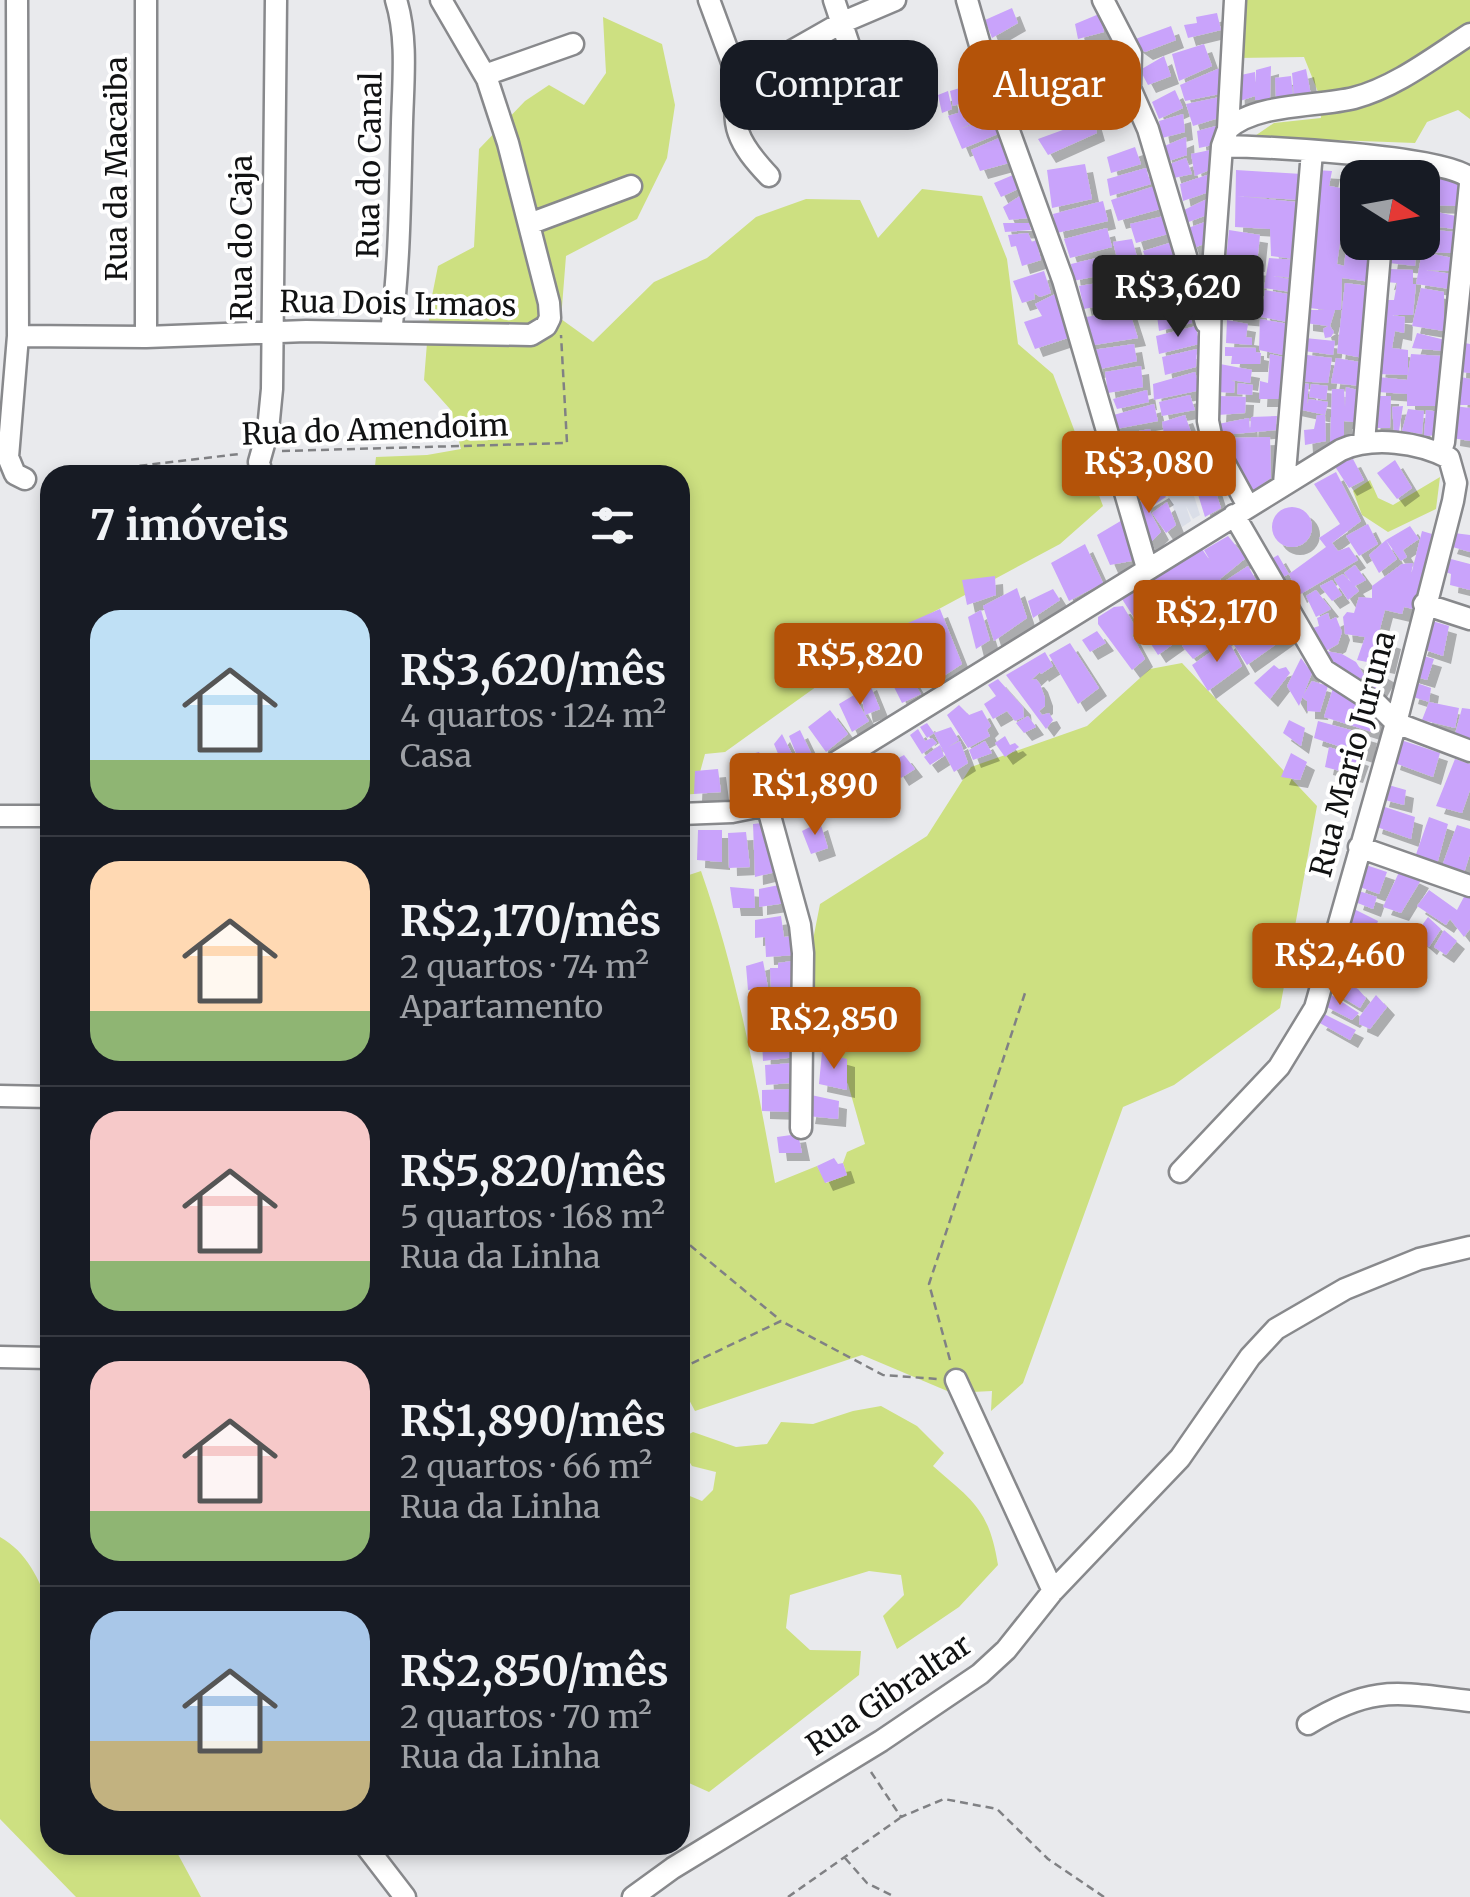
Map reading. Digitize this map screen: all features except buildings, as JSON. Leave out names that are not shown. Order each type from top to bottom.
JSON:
[{"type":"street","points":[[16,0],[9,165],[18,336],[8,457],[16,474],[25,479]]},
{"type":"street","name":"Rua da Macaiba","points":[[146,0],[146,337]]},
{"type":"street","name":"Rua do Caja","points":[[259,465],[271,415],[276,0]]},
{"type":"street","name":"Rua do Canal","points":[[392,332],[403,88],[401,21],[396,0]]},
{"type":"street","name":"Rua Dois Irmaos","points":[[18,336],[146,337],[272,332],[474,336],[540,332],[550,318],[549,303],[508,143],[485,76],[441,0]]},
{"type":"street","points":[[709,0],[724,40]]},
{"type":"street","points":[[834,0],[847,40]]},
{"type":"street","points":[[810,40],[894,0]]},
{"type":"street","points":[[968,0],[988,73],[1075,318],[1147,568]]},
{"type":"street","points":[[1102,0],[1131,54],[1130,88],[1158,160],[1210,334]]},
{"type":"street","points":[[1236,0],[1210,334],[1208,421],[1212,440],[1241,510],[1324,670],[1378,704],[1396,723],[1470,751]]},
{"type":"street","points":[[1225,138],[1246,117],[1354,98],[1385,87],[1470,34]]},
{"type":"street","points":[[485,76],[573,44]]},
{"type":"street","points":[[738,130],[739,141],[769,176]]},
{"type":"street","points":[[1225,138],[1350,160]]},
{"type":"street","points":[[1284,484],[1312,152]]},
{"type":"street","points":[[1440,169],[1454,169],[1470,181],[1451,452],[1463,485]]},
{"type":"street","points":[[529,224],[631,186]]},
{"type":"street","points":[[1364,442],[1379,260]]},
{"type":"street","points":[[690,814],[732,812],[767,805],[1341,450],[1364,442],[1451,452]]},
{"type":"street","name":"Rua Mario Juruna","points":[[1180,1172],[1279,1067],[1315,1008],[1396,723],[1424,604],[1463,485]]},
{"type":"street","points":[[1424,604],[1470,619]]},
{"type":"street","points":[[767,805],[804,952],[801,1128]]},
{"type":"street","points":[[0,816],[40,816]]},
{"type":"street","points":[[1358,847],[1470,886]]},
{"type":"street","points":[[0,1096],[40,1097]]},
{"type":"street","name":"Rua Gibraltar","points":[[633,1897],[980,1674],[1180,1458],[1250,1357],[1276,1329],[1345,1289],[1419,1259],[1470,1247]]},
{"type":"street","points":[[0,1357],[40,1358]]},
{"type":"street","points":[[956,1380],[1053,1591]]},
{"type":"street","points":[[1308,1724],[1339,1705],[1372,1694],[1418,1693],[1470,1700]]},
{"type":"street","points":[[373,1855],[405,1897]]},
{"type":"path","name":"Rua do Amendoim","points":[[149,465],[261,452],[567,443],[562,336]]},
{"type":"path","points":[[690,1246],[781,1321],[883,1375],[956,1380],[929,1284],[1026,990]]},
{"type":"path","points":[[690,1364],[781,1321]]},
{"type":"path","points":[[859,1754],[902,1818]]},
{"type":"path","points":[[788,1897],[902,1818],[944,1799],[997,1808],[1048,1859],[1104,1897]]},
{"type":"path","points":[[844,1857],[867,1883],[895,1897]]},
{"type":"shaded area","points":[[1189,480],[1200,515],[1193,519],[1186,506],[1191,521],[1182,527],[1165,490]]},
{"type":"green space","points":[[1243,0],[1470,0],[1470,119],[1458,110],[1427,122],[1415,143],[1334,140],[1297,145],[1249,140],[1274,123],[1321,118],[1320,97],[1304,57],[1236,58]]},
{"type":"green space","points":[[603,17],[662,44],[675,105],[667,158],[637,219],[566,256],[561,319],[593,342],[654,282],[707,258],[756,217],[806,199],[860,200],[878,238],[922,189],[982,196],[1007,259],[1018,344],[1053,374],[1103,506],[1060,544],[883,639],[725,752],[705,754],[694,794],[690,794],[690,465],[375,465],[376,457],[461,449],[450,409],[424,380],[430,306],[438,266],[474,247],[479,149],[525,101],[549,85],[584,105],[606,73]]},
{"type":"green space","points":[[1440,477],[1436,509],[1388,532],[1362,515],[1353,491],[1370,480],[1378,498],[1393,505]]},
{"type":"green space","points":[[1182,663],[1317,806],[1280,1008],[1174,1085],[1123,1107],[1023,1383],[991,1411],[992,1391],[952,1393],[862,1355],[695,1411],[690,1402],[690,875],[701,871],[725,948],[775,1183],[817,1166],[826,1183],[847,1175],[843,1163],[847,1152],[865,1144],[848,1084],[798,1017],[820,904],[927,836],[971,767],[1087,726],[1150,669]]},
{"type":"green space","points":[[881,1406],[917,1426],[944,1453],[933,1466],[959,1488],[984,1518],[998,1565],[959,1607],[897,1649],[883,1616],[904,1595],[901,1575],[869,1571],[790,1595],[786,1628],[810,1650],[861,1651],[859,1675],[709,1792],[690,1783],[690,1496],[702,1501],[713,1490],[716,1472],[692,1466],[690,1434],[736,1447],[767,1444],[781,1422],[813,1424]]},
{"type":"green space","points":[[0,1537],[25,1558],[40,1586],[40,1855],[178,1855],[201,1897],[76,1897],[0,1819]]}]
